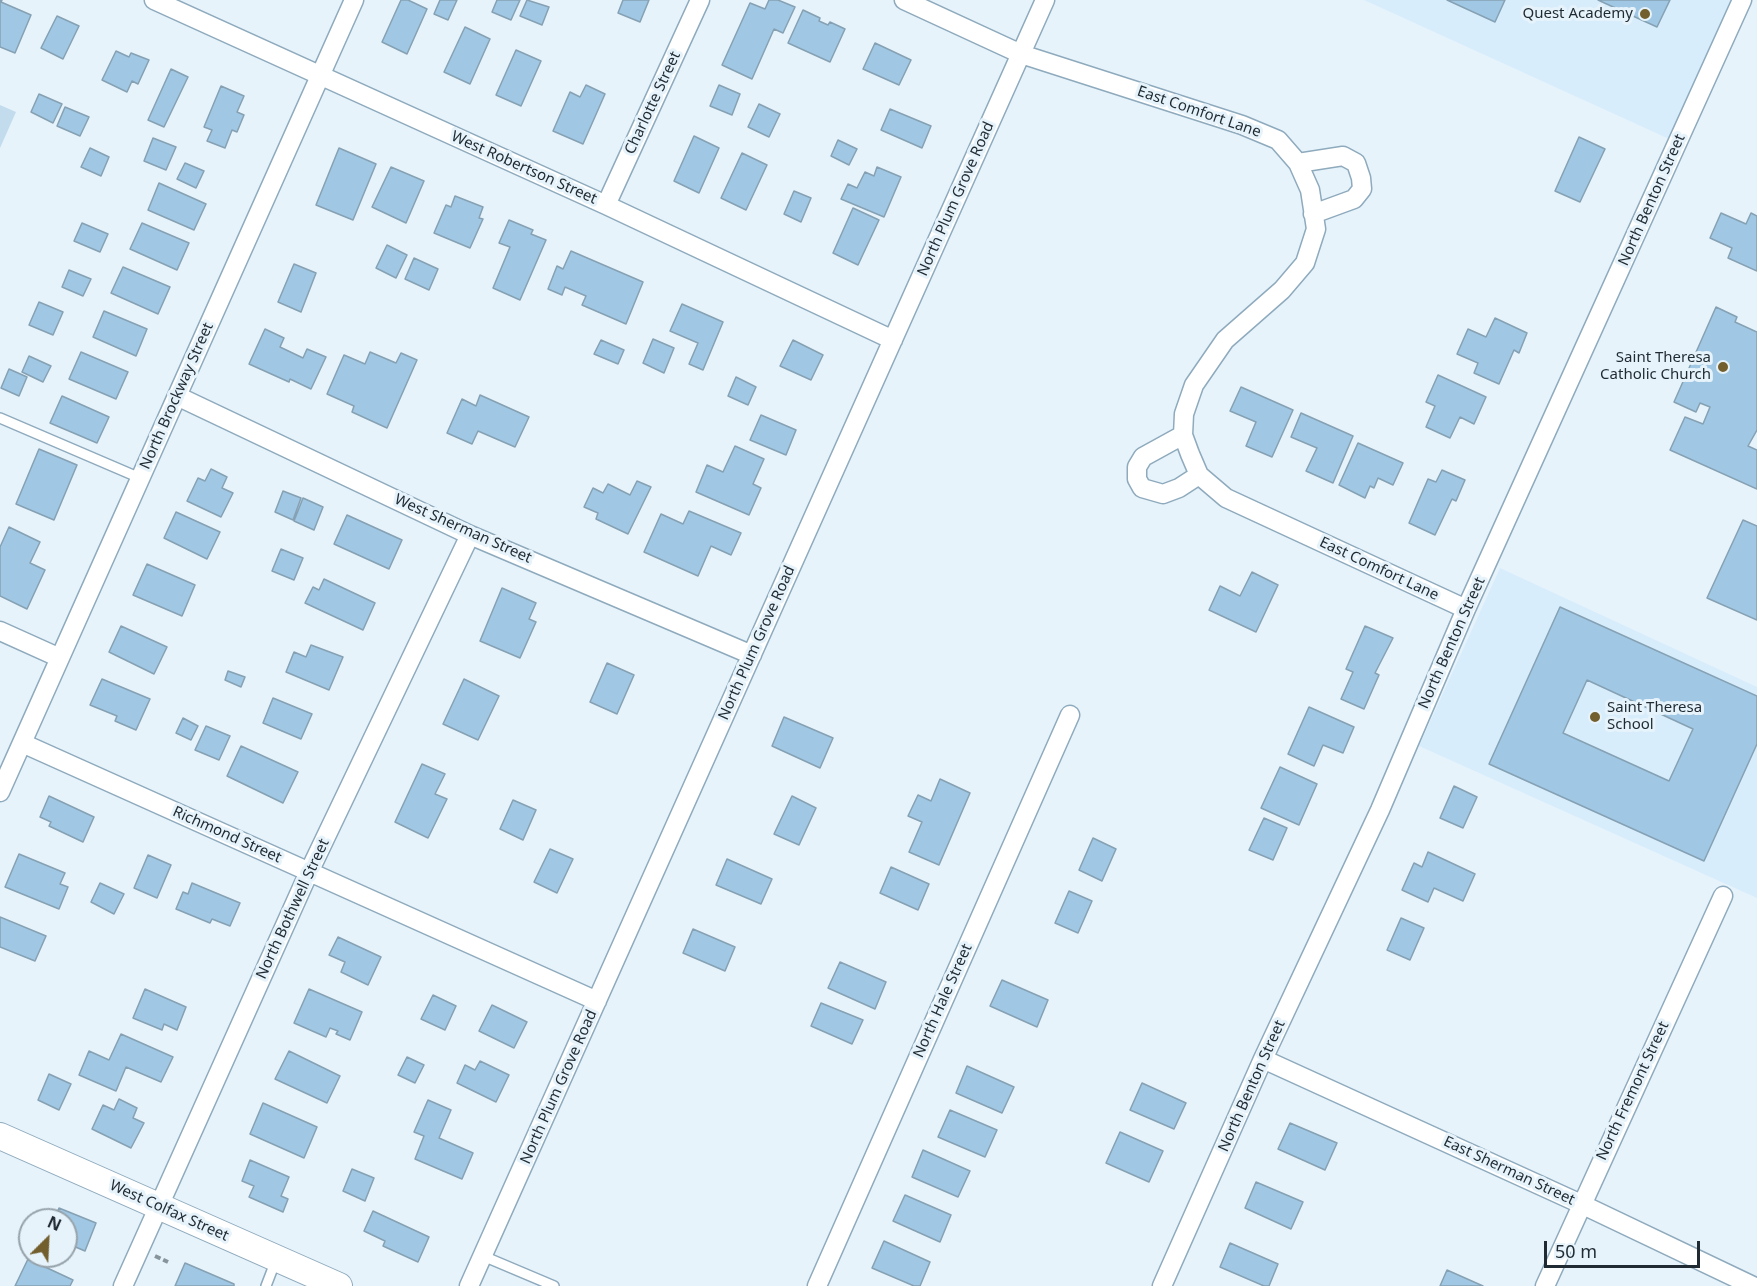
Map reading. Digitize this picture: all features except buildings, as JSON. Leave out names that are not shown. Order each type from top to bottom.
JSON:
[{"type":"street","name":"West Robertson Street","points":[[154,0],[606,205],[893,340]]},
{"type":"street","name":"North Brockway Street","points":[[0,792],[354,0]]},
{"type":"street","name":"Charlotte Street","points":[[606,205],[700,0]]},
{"type":"street","name":"East Comfort Lane","points":[[904,0],[1021,54],[1260,132],[1278,140],[1298,163],[1310,190],[1316,229],[1305,263],[1282,290],[1225,340],[1194,385],[1184,414],[1183,435]]},
{"type":"street","name":"North Plum Grove Road","points":[[469,1286],[1045,0]]},
{"type":"street","name":"North Benton Street","points":[[1162,1286],[1263,1059],[1380,810],[1466,609],[1742,0]]},
{"type":"street","points":[[1298,163],[1343,156],[1356,163],[1361,178],[1362,189],[1354,199],[1313,214]]},
{"type":"street","name":"West Sherman Street","points":[[177,396],[470,535],[752,655]]},
{"type":"street","points":[[1183,435],[1199,475],[1179,488],[1163,494],[1142,488],[1137,479],[1137,467],[1143,457],[1183,435]]},
{"type":"street","name":"East Comfort Lane","points":[[1199,475],[1226,498],[1466,609]]},
{"type":"street","name":"North Bothwell Street","points":[[123,1286],[309,872],[470,535]]},
{"type":"street","points":[[0,631],[60,658]]},
{"type":"street","name":"North Hale Street","points":[[817,1286],[1070,715]]},
{"type":"street","name":"Richmond Street","points":[[22,743],[597,1001]]},
{"type":"street","name":"North Fremont Street","points":[[1545,1286],[1723,896]]},
{"type":"street","name":"East Sherman Street","points":[[1263,1059],[1581,1204],[1753,1286]]},
{"type":"street","name":"West Colfax Street","points":[[0,1136],[332,1284]]},
{"type":"lane","points":[[0,418],[140,478]]},
{"type":"lane","points":[[483,1256],[554,1286]]},
{"type":"lane","points":[[266,1286],[277,1258]]},
{"type":"path","points":[[153,1255],[168,1262]]},
{"type":"shaded area","points":[[1364,0],[1742,0],[1678,143]]},
{"type":"shaded area","points":[[0,105],[16,112],[0,148]]},
{"type":"shaded area","name":"Saint Theresa School","points":[[1500,568],[1757,687],[1757,898],[1419,746]]},
{"type":"place","name":"Quest Academy","points":[[1645,14]]},
{"type":"place","name":"Saint Theresa Catholic Church","points":[[1723,367]]},
{"type":"place","name":"Saint Theresa School","points":[[1595,717]]}]
